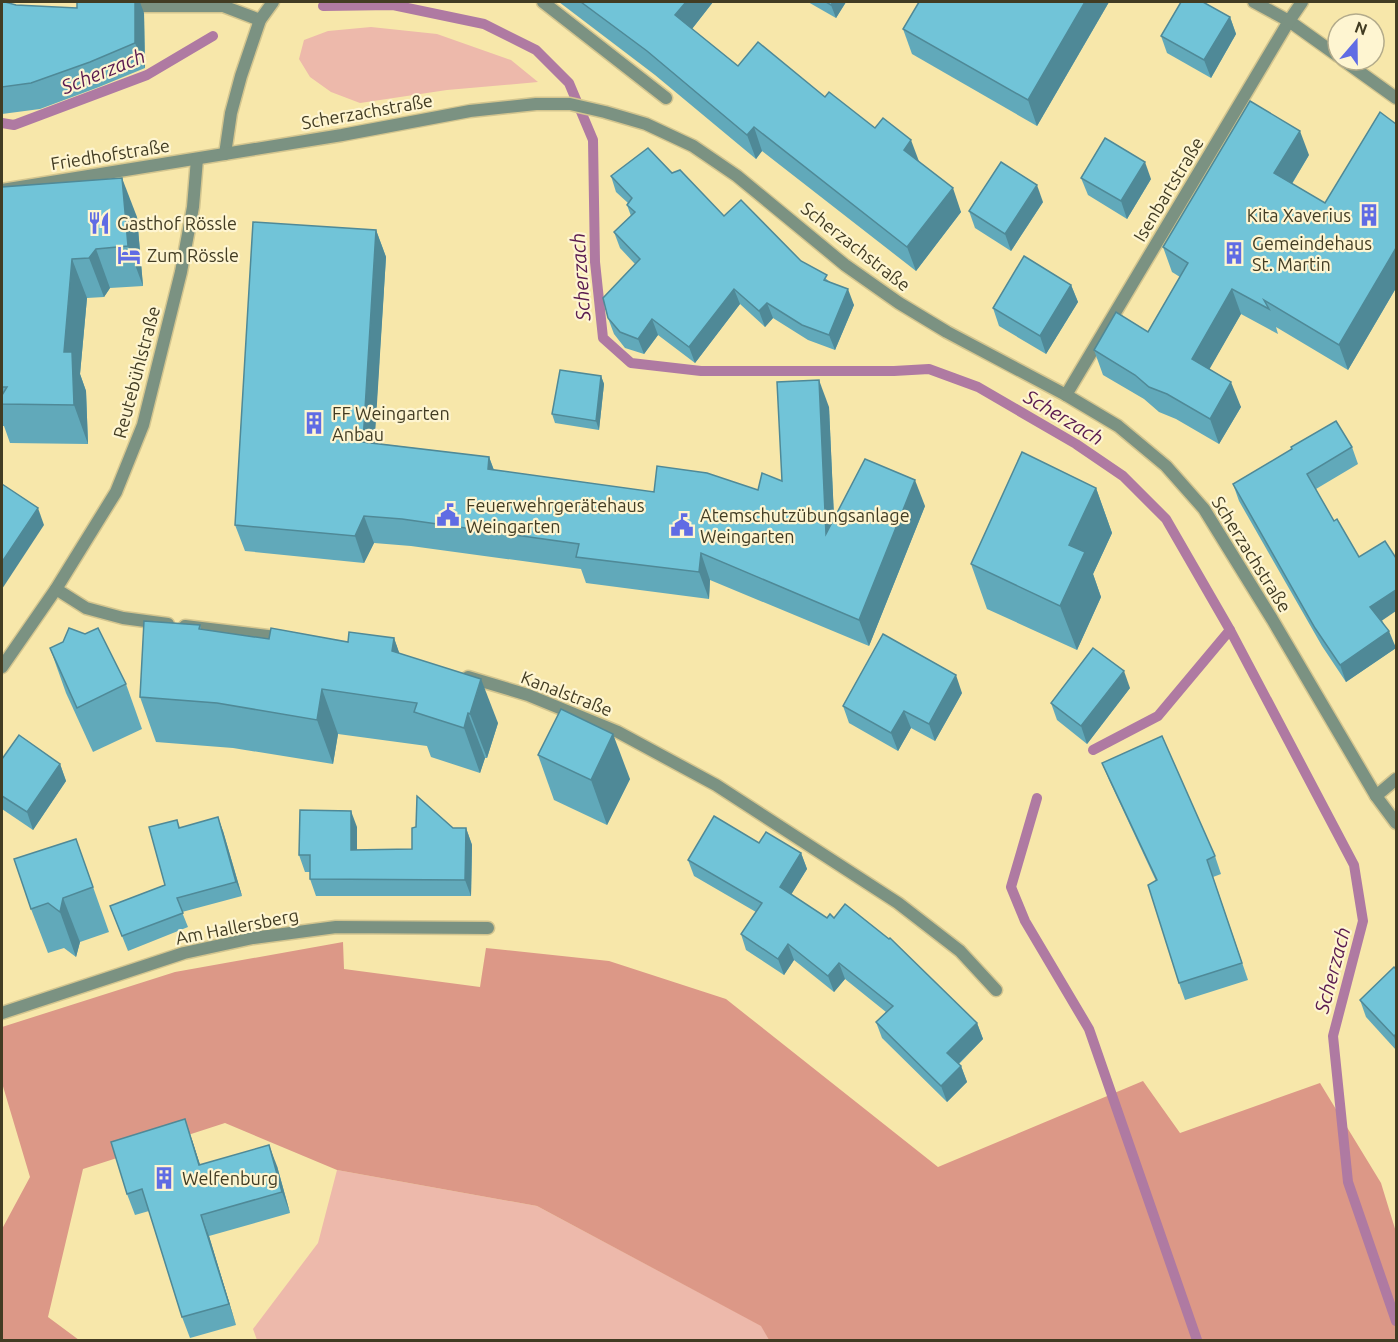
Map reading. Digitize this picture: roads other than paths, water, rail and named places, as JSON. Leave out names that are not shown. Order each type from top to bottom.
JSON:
[{"type":"street","points":[[225,154],[231,113],[241,76],[260,20],[273,2]]},
{"type":"street","points":[[543,2],[666,98]]},
{"type":"street","points":[[1254,2],[1288,21],[1326,48]]},
{"type":"street","name":"Isenbartstraße","points":[[1066,395],[1288,21],[1302,2]]},
{"type":"street","points":[[113,4],[224,6],[260,20]]},
{"type":"street","points":[[1360,72],[1396,98]]},
{"type":"street","name":"Scherzachstraße","points":[[225,154],[470,111],[536,104],[570,104],[605,112],[646,124],[693,146],[737,176],[845,265],[899,303],[1118,426],[1166,466],[1204,509],[1376,796],[1396,823]]},
{"type":"street","name":"Friedhofstraße","points":[[2,190],[225,154]]},
{"type":"street","name":"Reutebühlstraße","points":[[2,668],[56,589],[116,492],[143,425],[181,272],[193,207],[197,159]]},
{"type":"street","points":[[56,589],[86,608],[123,618],[298,640]]},
{"type":"street","name":"Kanalstraße","points":[[454,673],[528,695],[618,732],[716,785],[898,903],[960,951],[996,990]]},
{"type":"street","points":[[1376,796],[1396,779]]},
{"type":"street","name":"Am Hallersberg","points":[[2,1013],[184,953],[253,938],[336,927],[488,928]]},
{"type":"waterway","name":"Scherzach","points":[[323,6],[393,5],[484,24],[536,50],[569,83],[593,140],[595,262],[603,338],[631,363],[701,371],[929,369],[978,387],[1076,444],[1123,476],[1166,519],[1230,630],[1354,865],[1363,921],[1333,1036],[1348,1182],[1396,1321]]},
{"type":"waterway","name":"Scherzach","points":[[2,123],[14,125],[147,75],[213,36]]},
{"type":"waterway","points":[[1093,750],[1158,716],[1230,630]]},
{"type":"waterway","points":[[1037,798],[1011,887],[1025,921],[1089,1029],[1197,1340]]},
{"type":"place","name":"Kita Xaverius","points":[[1369,215]]},
{"type":"place","name":"Gasthof Rössle","points":[[99,223]]},
{"type":"place","name":"Gemeindehaus St. Martin","points":[[1234,253]]},
{"type":"place","name":"Zum Rössle","points":[[129,255]]},
{"type":"place","name":"FF Weingarten Anbau","points":[[314,423]]},
{"type":"place","name":"Feuerwehrgerätehaus Weingarten","points":[[448,515]]},
{"type":"place","name":"Atemschutzübungsanlage Weingarten","points":[[682,525]]},
{"type":"place","name":"Welfenburg","points":[[164,1178]]}]
